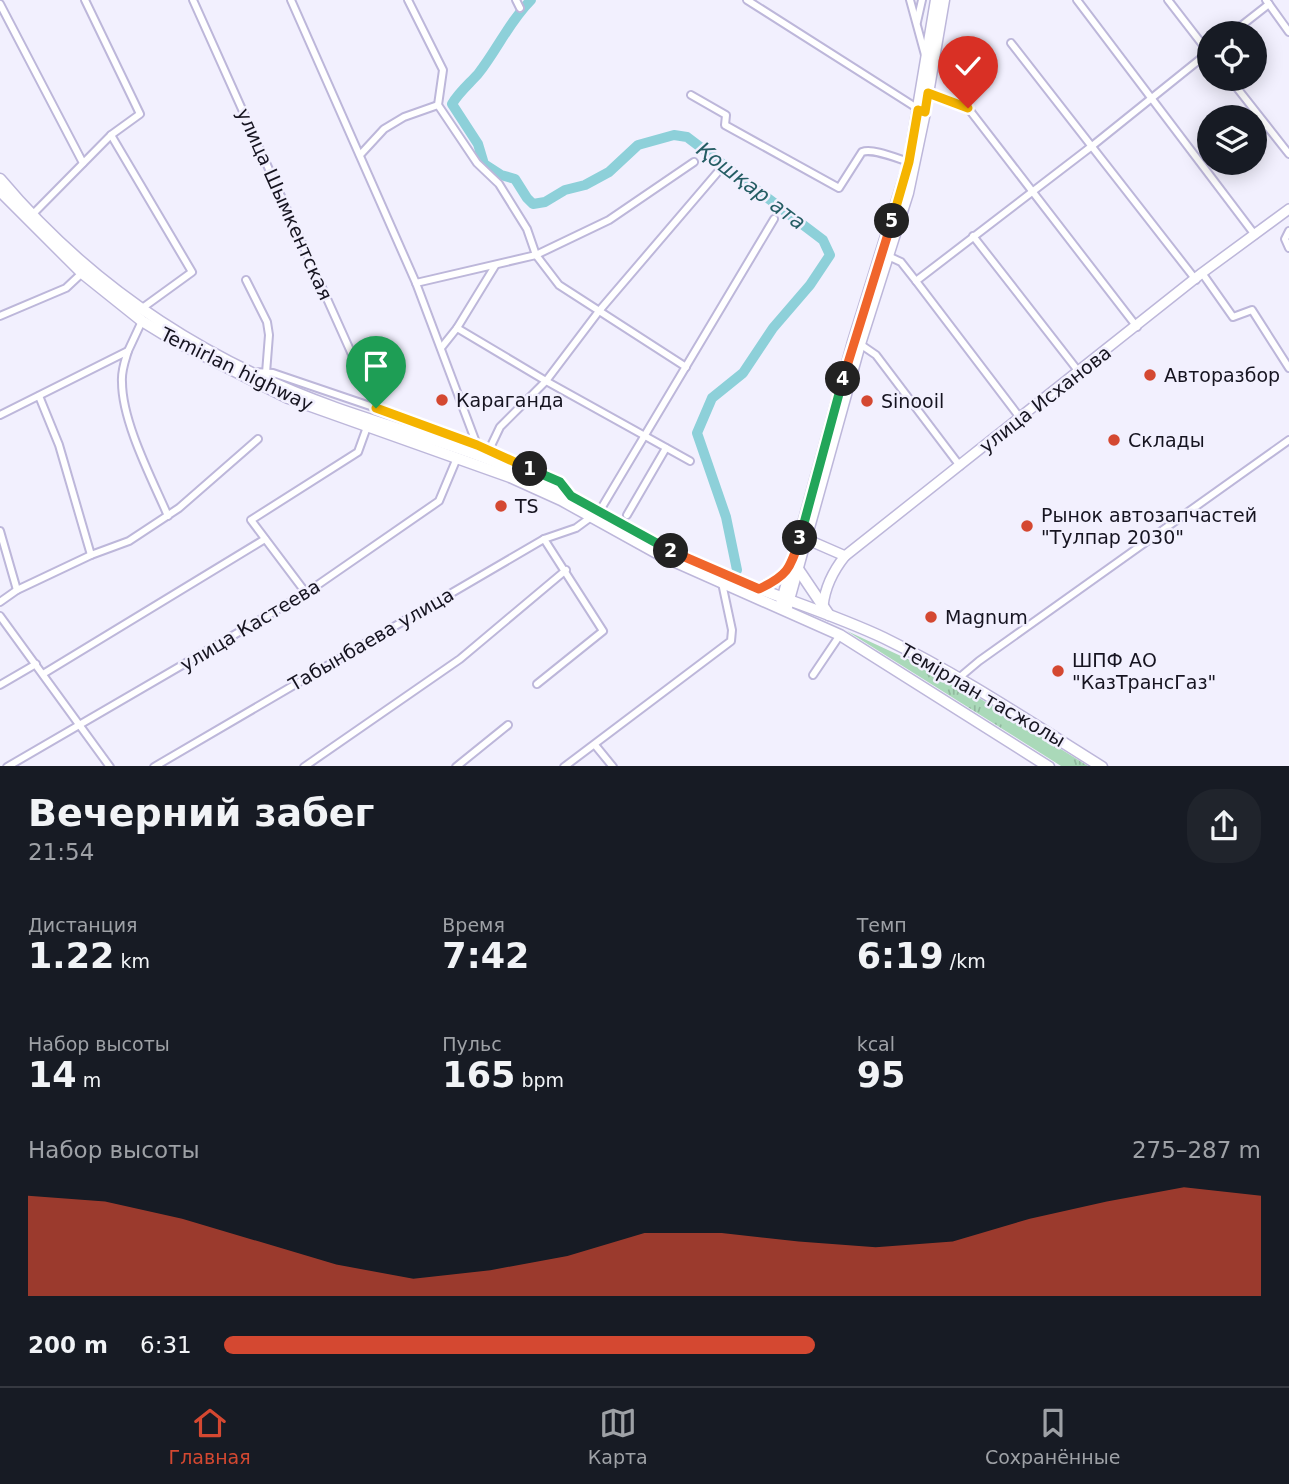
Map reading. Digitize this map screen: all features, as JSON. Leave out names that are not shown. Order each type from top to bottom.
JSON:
[{"type":"main road","points":[[759,589],[794,568],[806,539],[860,344],[908,193],[936,0]]},
{"type":"main road","points":[[784,604],[853,342],[928,93],[944,0]]},
{"type":"main road","name":"Temirlan highway","points":[[0,178],[30,217],[82,273],[142,321],[173,340],[288,398],[367,427],[513,469],[571,496],[595,515],[662,556],[722,583],[784,604]]},
{"type":"main road","name":"Temirlan highway","points":[[0,191],[141,309],[249,371],[335,407],[458,453],[759,589],[784,604]]},
{"type":"main road","name":"улица Исханова","points":[[823,606],[825,590],[845,556],[1289,209]]},
{"type":"main road","points":[[806,539],[845,556]]},
{"type":"main road","points":[[794,568],[829,616]]},
{"type":"main road","name":"Темірлан тасжолы","points":[[784,604],[829,616],[885,639],[960,677],[1102,766]]},
{"type":"main road","name":"Темірлан тасжолы","points":[[784,604],[876,656],[1049,766]]},
{"type":"main road","points":[[876,656],[876,643],[885,639]]},
{"type":"street","points":[[30,217],[111,135],[140,114],[85,0]]},
{"type":"street","name":"улица Шымкентская","points":[[193,0],[376,408]]},
{"type":"street","points":[[291,0],[416,283],[477,445]]},
{"type":"street","points":[[408,0],[443,70],[438,105],[477,163],[499,184],[527,229],[536,255],[559,285],[686,367]]},
{"type":"street","points":[[516,0],[520,8]]},
{"type":"street","points":[[747,0],[922,111]]},
{"type":"street","points":[[910,0],[926,60]]},
{"type":"street","points":[[917,23],[922,0]]},
{"type":"street","points":[[1077,0],[1255,235]]},
{"type":"street","points":[[1168,0],[1197,37]]},
{"type":"street","points":[[1246,21],[1267,2],[1289,32]]},
{"type":"street","points":[[0,4],[83,163]]},
{"type":"street","points":[[1011,43],[1233,317],[1252,310],[1289,368]]},
{"type":"street","points":[[916,281],[1197,62]]},
{"type":"street","points":[[1239,91],[1289,154]]},
{"type":"street","points":[[928,93],[968,108],[1137,327]]},
{"type":"street","points":[[691,95],[726,115],[725,125],[839,188],[865,150],[870,149],[909,162]]},
{"type":"street","points":[[360,155],[384,129],[404,117],[438,105]]},
{"type":"street","points":[[111,135],[192,272],[141,309]]},
{"type":"street","points":[[416,283],[536,255],[609,220],[694,162]]},
{"type":"street","points":[[489,450],[500,427],[546,381],[600,311],[717,173]]},
{"type":"street","points":[[595,515],[646,435],[774,219]]},
{"type":"street","points":[[1289,231],[1285,239],[1289,248]]},
{"type":"street","points":[[973,236],[1079,372]]},
{"type":"street","points":[[887,256],[901,262],[1021,419]]},
{"type":"street","points":[[441,348],[457,328],[495,266]]},
{"type":"street","points":[[0,316],[66,288],[82,273]]},
{"type":"street","points":[[246,280],[267,322],[269,335],[266,373]]},
{"type":"street","points":[[142,321],[122,372],[122,393],[134,435],[168,516]]},
{"type":"street","points":[[457,328],[690,461]]},
{"type":"street","points":[[860,344],[876,355],[960,466]]},
{"type":"street","points":[[0,415],[128,351]]},
{"type":"street","points":[[249,371],[266,373],[376,408],[477,445],[560,482],[571,496]]},
{"type":"street","points":[[39,396],[59,445],[91,555]]},
{"type":"street","points":[[306,593],[251,520],[358,452],[367,427]]},
{"type":"street","points":[[0,602],[17,590],[91,555],[130,541],[168,516],[258,439]]},
{"type":"street","points":[[960,677],[1289,440]]},
{"type":"street","points":[[627,515],[666,448]]},
{"type":"street","name":"улица Кастеева","points":[[7,766],[306,593],[439,501],[458,453]]},
{"type":"street","name":"Табынбаева улица","points":[[154,766],[544,539],[576,528],[595,515]]},
{"type":"street","points":[[0,531],[17,590]]},
{"type":"street","points":[[43,674],[265,539]]},
{"type":"street","points":[[537,684],[603,631],[544,539]]},
{"type":"street","points":[[304,766],[460,659],[566,570]]},
{"type":"street","points":[[564,766],[730,641],[732,636],[722,583]]},
{"type":"street","points":[[0,616],[110,766]]},
{"type":"street","points":[[813,675],[840,635]]},
{"type":"street","points":[[0,685],[36,664]]},
{"type":"street","points":[[456,766],[508,725]]},
{"type":"street","points":[[595,745],[613,766]]},
{"type":"green space","points":[[847,631],[944,676],[1088,766],[1061,766]]},
{"type":"waterway","name":"Қошқар ата","points":[[531,0],[516,17],[478,74],[452,104],[478,144],[484,164],[501,175],[515,179],[533,204],[545,202],[565,190],[585,185],[609,172],[638,145],[674,135],[687,137],[823,240],[830,255],[810,285],[773,328],[743,373],[712,398],[697,433],[726,517],[737,570]]},
{"type":"place","name":"Авторазбор","points":[[1150,375]]},
{"type":"place","name":"Караганда","points":[[442,400]]},
{"type":"place","name":"Sinooil","points":[[867,401]]},
{"type":"place","name":"Склады","points":[[1114,440]]},
{"type":"place","name":"TS","points":[[501,506]]},
{"type":"place","name":"Рынок автозапчастей \"Тулпар 2030\"","points":[[1027,526]]},
{"type":"place","name":"Magnum","points":[[931,617]]},
{"type":"place","name":"ШПФ АО \"КазТрансГаз\"","points":[[1058,671]]},
{"type":"route","points":[[376,408],[477,445],[560,482],[571,496],[623,526],[722,575],[759,589],[769,584],[791,567],[853,342],[901,191],[918,110],[925,112],[928,93],[968,108]]}]
